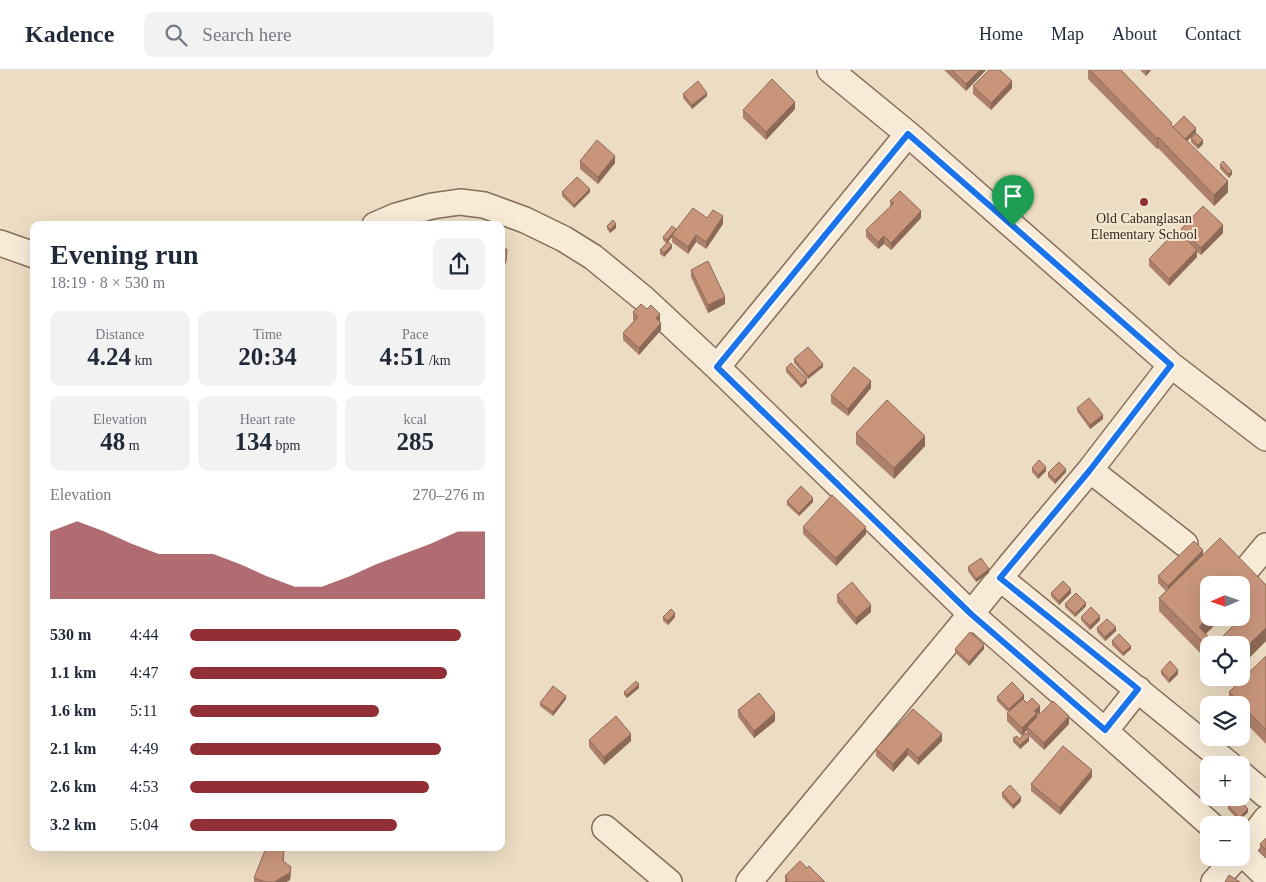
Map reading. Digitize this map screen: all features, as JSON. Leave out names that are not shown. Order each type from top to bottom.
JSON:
[{"type":"street","points":[[830,70],[908,134],[1171,365],[1266,438]]},
{"type":"street","points":[[717,367],[908,134]]},
{"type":"street","points":[[384,221],[432,206],[460,202],[484,205],[525,220],[564,239],[600,263],[643,298],[717,367],[971,614],[1201,816]]},
{"type":"street","points":[[0,243],[30,254]]},
{"type":"street","points":[[749,882],[1090,470],[1171,365]]},
{"type":"street","points":[[1090,470],[1185,544]]},
{"type":"street","points":[[1246,570],[1266,546]]},
{"type":"street","points":[[1000,578],[1219,756]]},
{"type":"street","points":[[1105,730],[1138,689]]},
{"type":"street","points":[[1250,782],[1266,795]]},
{"type":"street","points":[[1250,840],[1266,820]]},
{"type":"street","points":[[606,828],[669,882]]},
{"type":"street","points":[[1250,861],[1266,876]]},
{"type":"street","points":[[1214,882],[1229,866]]},
{"type":"building","points":[[952,70],[980,70],[966,84]]},
{"type":"building","points":[[989,70],[1000,70],[1012,81],[991,103],[973,86]]},
{"type":"building","points":[[1090,70],[1121,70],[1172,123],[1171,125],[1228,181],[1214,195]]},
{"type":"building","points":[[772,79],[795,102],[766,132],[743,110]]},
{"type":"building","points":[[698,81],[707,93],[692,105],[683,94]]},
{"type":"building","points":[[1184,116],[1196,128],[1185,139],[1173,127]]},
{"type":"building","points":[[1196,133],[1203,140],[1198,145],[1191,138]]},
{"type":"building","points":[[597,140],[615,156],[598,177],[580,161]]},
{"type":"building","points":[[1223,161],[1232,171],[1229,174],[1220,165]]},
{"type":"building","points":[[577,177],[590,189],[574,205],[562,192]]},
{"type":"building","points":[[900,191],[921,211],[891,243],[884,236],[878,242],[866,230],[894,203],[890,201]]},
{"type":"building","points":[[1203,206],[1223,225],[1201,248],[1181,229]]},
{"type":"building","points":[[693,208],[707,218],[713,210],[723,216],[706,242],[696,235],[688,247],[672,235]]},
{"type":"building","points":[[613,220],[616,224],[610,230],[607,226]]},
{"type":"building","points":[[672,226],[676,229],[667,240],[663,237]]},
{"type":"building","points":[[1177,230],[1197,250],[1169,279],[1149,259]]},
{"type":"building","points":[[668,242],[672,245],[664,253],[660,250]]},
{"type":"building","points":[[505,249],[507,249],[506,261]]},
{"type":"building","points":[[708,261],[725,297],[708,305],[691,270]]},
{"type":"building","points":[[641,304],[647,309],[651,305],[660,314],[656,318],[661,323],[639,348],[623,333],[638,317],[633,312]]},
{"type":"building","points":[[808,347],[823,364],[808,376],[794,359]]},
{"type":"building","points":[[791,363],[807,379],[801,385],[786,368]]},
{"type":"building","points":[[854,367],[871,381],[848,409],[831,395]]},
{"type":"building","points":[[1089,398],[1103,415],[1090,425],[1077,408]]},
{"type":"building","points":[[887,400],[925,436],[894,468],[856,433]]},
{"type":"building","points":[[1039,460],[1046,467],[1038,475],[1032,468]]},
{"type":"building","points":[[1059,462],[1066,469],[1055,480],[1048,473]]},
{"type":"building","points":[[801,486],[813,498],[799,513],[787,501]]},
{"type":"building","points":[[832,495],[866,527],[836,558],[803,527]]},
{"type":"building","points":[[1220,538],[1266,585],[1266,628],[1250,643],[1250,636],[1223,636],[1233,626],[1250,626],[1250,576],[1200,576],[1199,627],[1207,636],[1200,636],[1200,639],[1159,598]]},
{"type":"building","points":[[1194,541],[1203,550],[1168,586],[1158,576]]},
{"type":"building","points":[[981,558],[989,569],[976,579],[968,567]]},
{"type":"building","points":[[1063,581],[1071,589],[1059,601],[1051,593]]},
{"type":"building","points":[[852,582],[871,605],[856,618],[837,595]]},
{"type":"building","points":[[1076,593],[1086,603],[1075,614],[1065,604]]},
{"type":"building","points":[[1091,607],[1100,616],[1090,626],[1081,617]]},
{"type":"building","points":[[671,609],[675,613],[668,621],[663,617]]},
{"type":"building","points":[[1107,619],[1116,627],[1105,637],[1097,628]]},
{"type":"building","points":[[970,632],[984,645],[969,662],[955,649]]},
{"type":"building","points":[[1119,634],[1131,646],[1123,653],[1112,641]]},
{"type":"building","points":[[1266,656],[1266,730],[1250,714],[1250,696],[1233,696],[1229,692],[1235,686],[1250,686],[1250,672]]},
{"type":"building","points":[[1170,661],[1178,670],[1169,679],[1161,671]]},
{"type":"building","points":[[636,681],[639,684],[627,695],[624,692]]},
{"type":"building","points":[[1012,682],[1024,695],[1009,709],[997,697]]},
{"type":"building","points":[[553,686],[566,696],[553,712],[540,703]]},
{"type":"building","points":[[759,693],[775,713],[754,731],[738,710]]},
{"type":"building","points":[[1032,698],[1040,706],[1034,711],[1037,713],[1022,728],[1007,713],[1023,699],[1027,703]]},
{"type":"building","points":[[1053,701],[1069,716],[1044,743],[1027,727]]},
{"type":"building","points":[[913,709],[942,734],[918,758],[908,748],[893,764],[876,749]]},
{"type":"building","points":[[616,716],[631,734],[604,757],[589,740]]},
{"type":"building","points":[[1026,733],[1029,737],[1020,745],[1013,738],[1017,736],[1019,739]]},
{"type":"building","points":[[1063,746],[1092,770],[1060,808],[1031,784]]},
{"type":"building","points":[[1010,785],[1021,797],[1013,805],[1002,793]]},
{"type":"building","points":[[1228,806],[1245,806],[1248,809],[1241,816],[1237,816]]},
{"type":"building","points":[[1266,838],[1266,850],[1260,844]]},
{"type":"building","points":[[265,851],[284,851],[283,861],[291,867],[290,873],[275,882],[265,882],[254,878]]},
{"type":"building","points":[[800,861],[807,868],[809,866],[825,882],[786,882],[788,879],[785,876]]},
{"type":"building","points":[[1229,875],[1240,882],[1225,882]]},
{"type":"place","name":"Old Cabanglasan Elementary School","points":[[1144,202]]},
{"type":"route","points":[[908,134],[1013,226],[1171,365],[1090,470],[1000,578],[1138,689],[1105,730],[971,614],[717,367],[908,134]]}]
